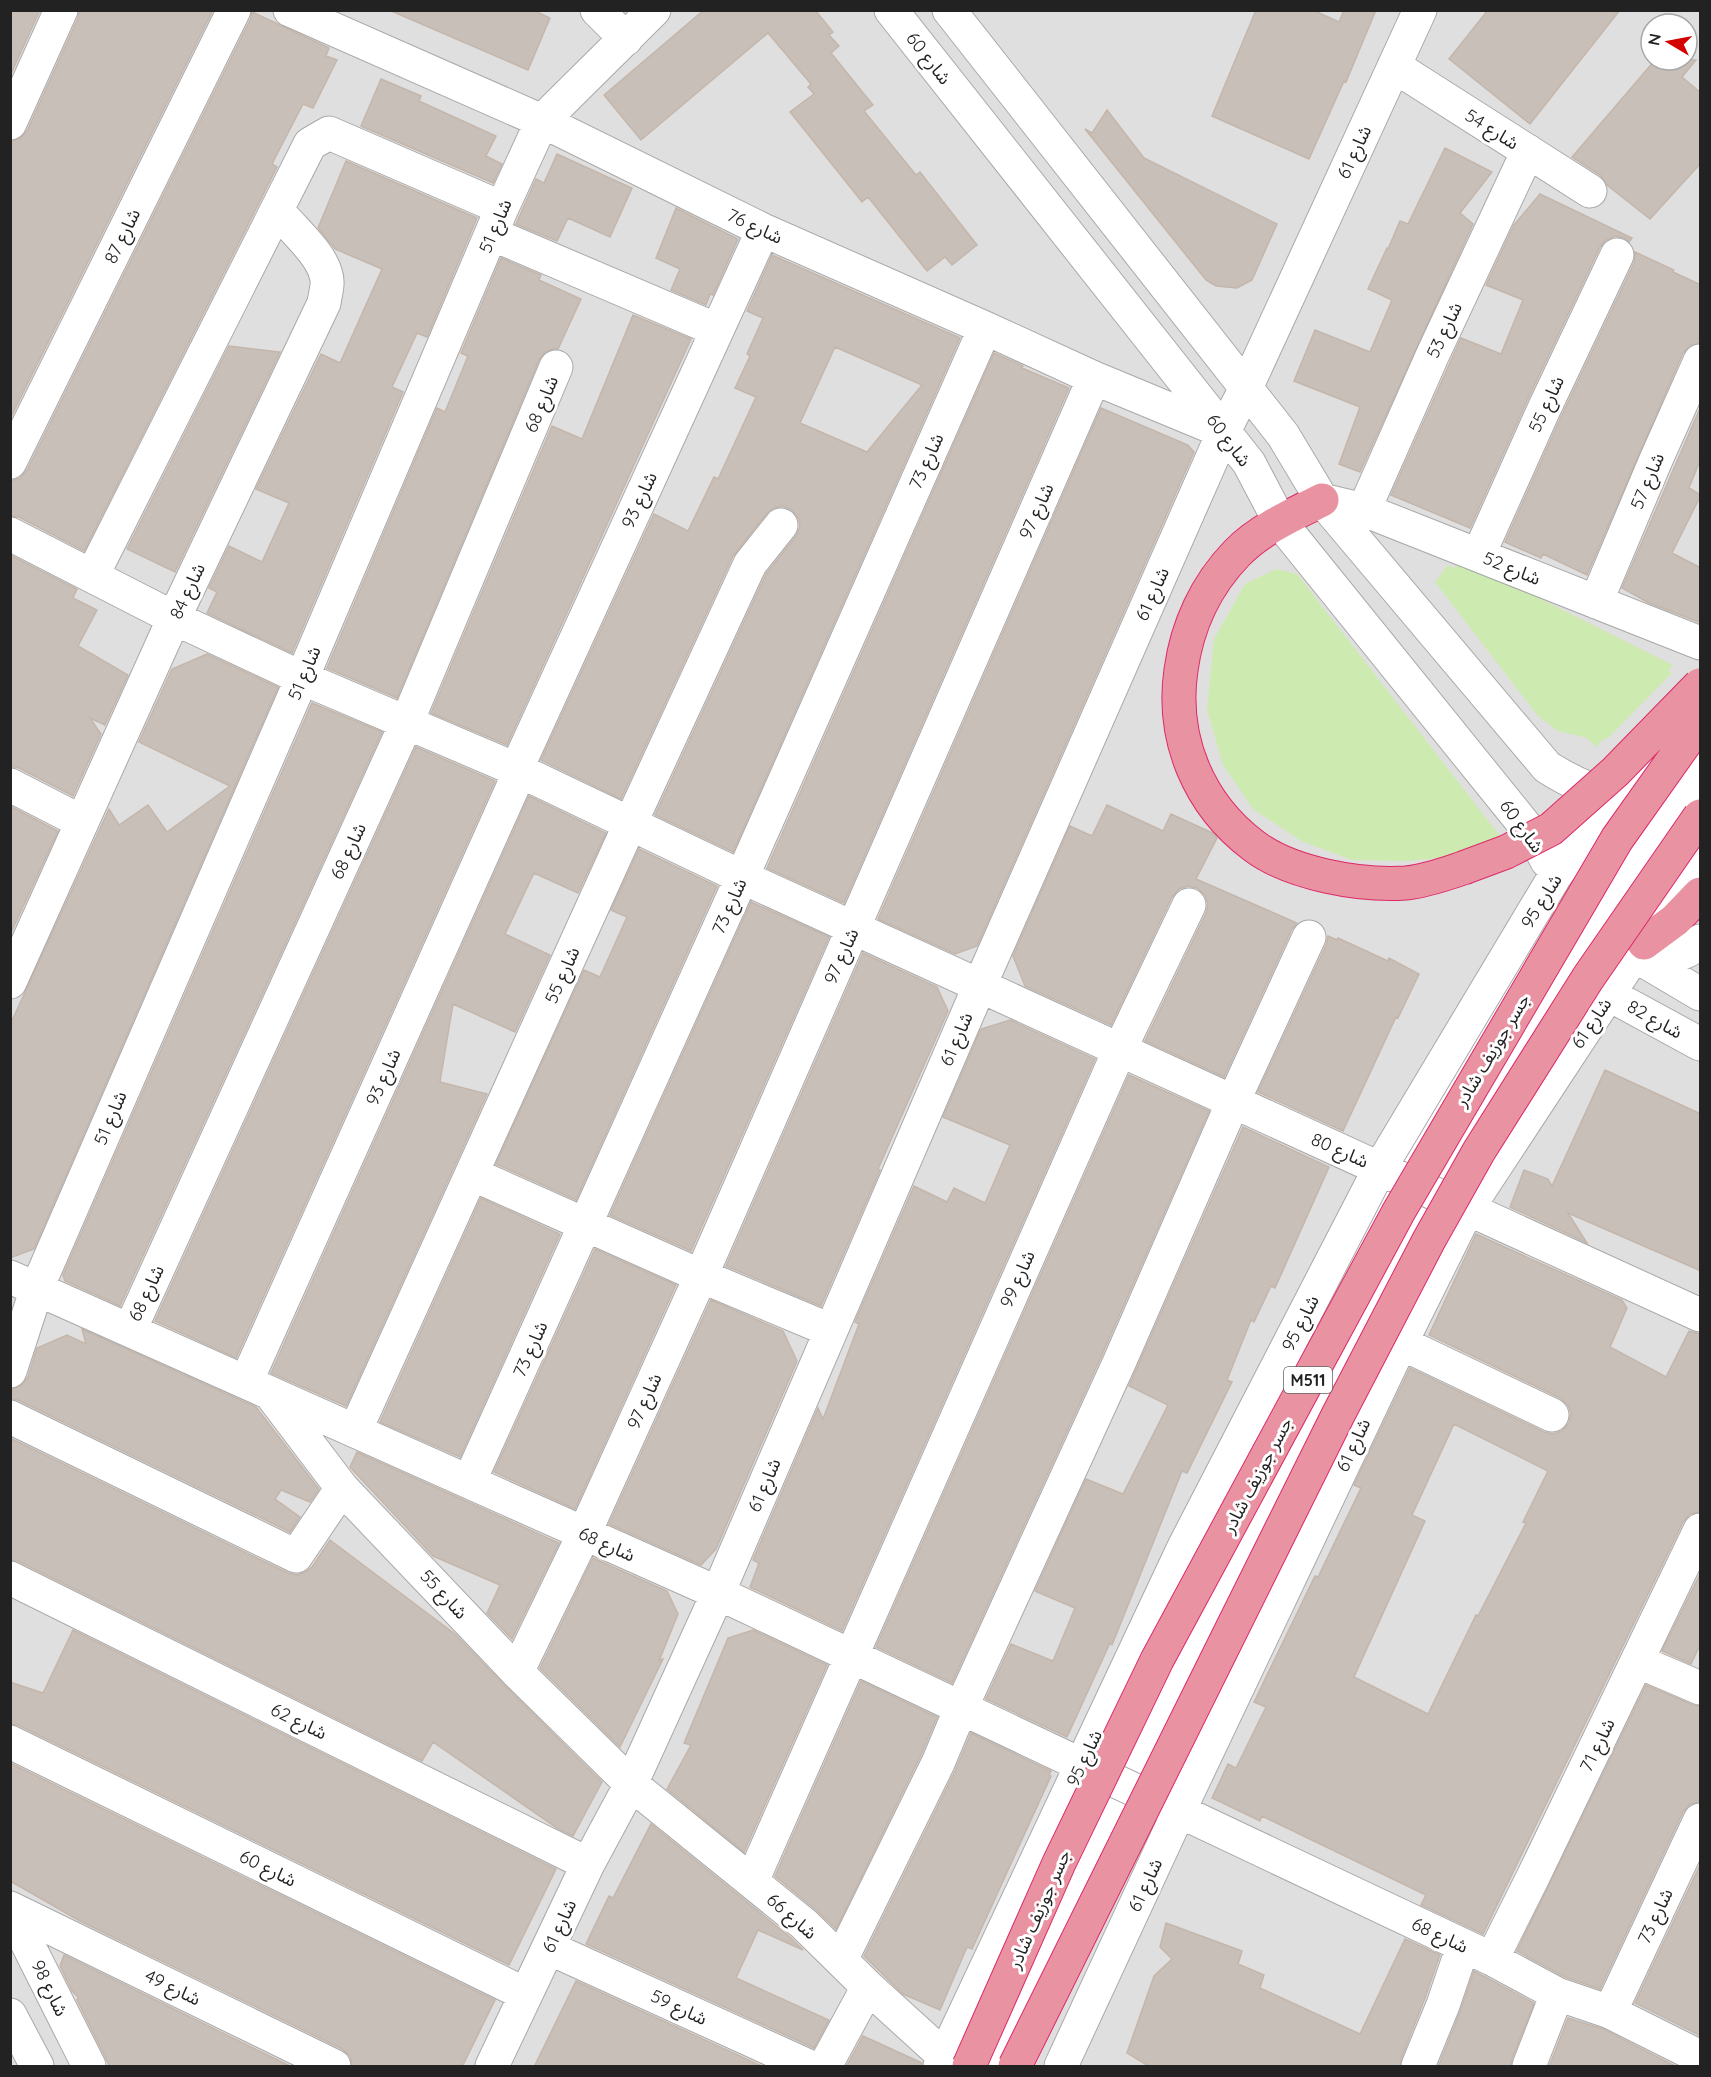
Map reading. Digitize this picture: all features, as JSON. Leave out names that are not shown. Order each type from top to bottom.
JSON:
[{"type":"highway","points":[[1322,500],[1280,522],[1238,551],[1214,580],[1196,612],[1183,655],[1177,693],[1184,739],[1194,776],[1206,795],[1232,826],[1255,847],[1282,861],[1347,881],[1407,883],[1435,878],[1506,852],[1551,829],[1615,772],[1701,686]]},
{"type":"highway","name":"جسر جوزيف شادر","points":[[951,2063],[1059,1863],[1158,1660],[1399,1211],[1617,839],[1701,722]]},
{"type":"highway","name":"M511","points":[[1015,2067],[1338,1415],[1429,1240],[1479,1151],[1588,978],[1701,816]]},
{"type":"highway","points":[[1640,949],[1675,920],[1701,894]]},
{"type":"street","points":[[12,116],[61,10]]},
{"type":"street","name":"شارع 87","points":[[10,462],[234,10]]},
{"type":"street","name":"شارع 76","points":[[290,10],[543,121],[763,230],[986,327],[1094,378],[1224,432]]},
{"type":"street","points":[[597,10],[626,39]]},
{"type":"street","name":"شارع 51","points":[[10,1371],[24,1283],[302,678],[497,221],[543,121],[654,10]]},
{"type":"street","name":"شارع 60","points":[[891,10],[1249,463],[1280,522],[1535,838],[1556,876]]},
{"type":"street","points":[[949,10],[1283,435],[1322,500],[1547,767],[1568,781],[1591,791],[1615,797]]},
{"type":"street","name":"شارع 61","points":[[492,2067],[588,1864],[631,1784],[718,1593],[830,1329],[1224,432],[1419,10]]},
{"type":"street","name":"شارع 54","points":[[1394,66],[1590,191]]},
{"type":"street","points":[[92,576],[310,144],[329,134],[497,221],[717,330]]},
{"type":"street","name":"شارع 53","points":[[1364,510],[1433,354],[1528,151]]},
{"type":"street","name":"شارع 84","points":[[10,982],[174,618],[324,303],[327,277],[318,256],[277,210]]},
{"type":"street","name":"شارع 93","points":[[258,1388],[518,770],[763,230]]},
{"type":"street","name":"شارع 55","points":[[1479,554],[1617,255]]},
{"type":"street","name":"شارع 73","points":[[469,1482],[742,877],[986,327]]},
{"type":"street","name":"شارع 57","points":[[1596,602],[1655,462],[1701,362]]},
{"type":"street","name":"شارع 68","points":[[130,1330],[406,724],[556,367]]},
{"type":"street","name":"شارع 97","points":[[517,1672],[584,1534],[701,1276],[1094,378]]},
{"type":"street","name":"شارع 52","points":[[1322,500],[1364,510],[1701,644]]},
{"type":"street","name":"شارع 55","points":[[356,1431],[750,564],[780,525]]},
{"type":"street","name":"شارع 80","points":[[10,534],[174,618],[302,678],[518,770],[742,877],[1701,1315]]},
{"type":"street","name":"شارع 95","points":[[951,2063],[1081,1764],[1184,1547],[1380,1168],[1556,876],[1701,686]]},
{"type":"street","points":[[10,784],[82,822]]},
{"type":"street","name":"شارع 61","points":[[1061,2067],[1179,1811],[1401,1343],[1468,1208],[1701,855]]},
{"type":"street","name":"شارع 99","points":[[753,1881],[1120,1049],[1189,904]]},
{"type":"street","points":[[841,1960],[939,1763],[961,1708],[1119,1363],[1233,1102],[1309,937]]},
{"type":"street","points":[[1640,949],[1670,956],[1683,953],[1701,941]]},
{"type":"street","points":[[1640,949],[1701,994]]},
{"type":"street","name":"شارع 82","points":[[1610,995],[1701,1044]]},
{"type":"street","points":[[472,1174],[701,1276],[830,1329]]},
{"type":"street","name":"شارع 68","points":[[24,1283],[718,1593],[1478,1952],[1557,1994],[1610,2012],[1701,2057]]},
{"type":"street","points":[[1401,1343],[1552,1415]]},
{"type":"street","name":"شارع 55","points":[[258,1388],[342,1488],[517,1672],[631,1784]]},
{"type":"street","points":[[10,1417],[296,1556],[342,1488]]},
{"type":"street","name":"شارع 71","points":[[1418,2067],[1443,2006],[1478,1952],[1637,1661],[1701,1530]]},
{"type":"street","name":"شارع 62","points":[[10,1578],[588,1864]]},
{"type":"street","points":[[1637,1661],[1701,1688]]},
{"type":"street","name":"شارع 60","points":[[10,1742],[525,1994]]},
{"type":"street","name":"شارع 66","points":[[631,1784],[804,1924],[868,1987],[951,2063]]},
{"type":"street","name":"شارع 73","points":[[1610,2012],[1701,1820]]},
{"type":"street","name":"شارع 98","points":[[10,1909],[89,2067]]},
{"type":"street","name":"شارع 49","points":[[10,1909],[334,2067]]},
{"type":"street","name":"شارع 59","points":[[549,1948],[808,2067]]},
{"type":"street","points":[[825,2067],[868,1987]]},
{"type":"street","points":[[1529,2067],[1557,1994]]},
{"type":"street","points":[[10,2015],[37,2067]]},
{"type":"shaded area","points":[[11,11],[1700,11],[1700,2066],[11,2066]]},
{"type":"green space","points":[[1463,560],[1673,665],[1668,671],[1672,673],[1607,739],[1603,739],[1596,747],[1587,738],[1558,731],[1538,716],[1435,582],[1448,565],[1455,568]]},
{"type":"green space","points":[[1276,569],[1297,574],[1500,836],[1455,857],[1405,861],[1352,860],[1301,841],[1253,809],[1223,765],[1207,709],[1214,639],[1245,584]]},
{"type":"pier","points":[[1700,697],[1700,853],[1604,1001],[1152,1801],[1035,2066],[925,2066],[1167,1567],[1516,968],[1595,845]]},
{"type":"building","points":[[10,10],[40,10],[10,76]]},
{"type":"building","points":[[79,10],[213,10],[10,419],[10,142],[20,138],[27,131],[78,18]]},
{"type":"building","points":[[389,10],[533,10],[550,18],[528,70]]},
{"type":"building","points":[[704,10],[815,10],[833,32],[829,35],[839,46],[831,53],[873,105],[864,111],[916,175],[920,172],[977,245],[952,265],[945,257],[927,271],[868,197],[862,202],[790,112],[814,94],[808,87],[811,84],[768,33],[641,140],[604,95]]},
{"type":"building","points":[[1256,10],[1313,10],[1339,22],[1344,10],[1376,10],[1346,82],[1344,81],[1309,159],[1212,116]]},
{"type":"building","points":[[1488,10],[1620,10],[1530,124],[1449,59]]},
{"type":"building","points":[[252,12],[329,48],[326,56],[337,60],[313,108],[303,104],[272,164],[277,167],[84,551],[19,517],[10,516],[10,481],[20,478],[27,470]]},
{"type":"building","points":[[1645,72],[1686,72],[1682,77],[1701,93],[1701,163],[1650,219],[1607,185],[1600,175],[1572,157]]},
{"type":"building","points":[[381,79],[421,96],[419,101],[496,136],[486,156],[502,164],[493,183],[361,126]]},
{"type":"building","points":[[1107,110],[1144,158],[1277,224],[1252,280],[1237,288],[1216,286],[1206,280],[1085,129],[1092,133]]},
{"type":"building","points":[[1445,148],[1492,172],[1460,213],[1473,224],[1360,472],[1339,464],[1360,407],[1294,381],[1315,330],[1370,352],[1392,300],[1368,289],[1400,221],[1408,224]]},
{"type":"building","points":[[557,154],[632,188],[610,237],[568,218],[557,241],[516,224],[536,179],[544,183]]},
{"type":"building","points":[[346,161],[477,218],[427,337],[417,333],[392,387],[403,392],[292,653],[207,613],[217,592],[209,588],[229,546],[262,562],[289,503],[256,489],[321,354],[340,363],[382,269],[335,249],[318,228]]},
{"type":"building","points":[[1540,194],[1632,238],[1629,242],[1615,236],[1606,240],[1600,247],[1470,528],[1391,495],[1461,338],[1501,354],[1523,300],[1486,285],[1514,225]]},
{"type":"building","points":[[676,208],[738,239],[713,295],[710,294],[706,305],[671,290],[680,269],[656,258]]},
{"type":"building","points":[[1635,252],[1701,285],[1701,343],[1689,346],[1683,353],[1587,575],[1543,554],[1541,558],[1505,542],[1634,263]]},
{"type":"building","points":[[772,255],[960,338],[733,852],[655,815],[766,574],[796,536],[800,527],[799,519],[792,510],[783,506],[767,513],[733,556],[621,799],[541,760],[654,514],[688,531],[714,477],[718,479],[756,397],[735,388],[750,356],[747,354],[763,318],[747,311]],"holes":[[[835,347],[922,385],[867,452],[800,423]]]},
{"type":"building","points":[[501,258],[541,275],[539,280],[581,299],[558,349],[545,352],[539,360],[397,698],[327,668],[437,408],[445,412],[468,356],[461,353]]},
{"type":"building","points":[[633,315],[691,339],[507,745],[431,713],[552,426],[582,439]]},
{"type":"building","points":[[229,346],[280,352],[175,572],[127,549]]},
{"type":"building","points":[[994,353],[1069,388],[844,903],[767,868]]},
{"type":"building","points":[[1701,406],[1701,458],[1689,488],[1701,495],[1672,553],[1701,568],[1701,623],[1649,603],[1622,588]]},
{"type":"building","points":[[1101,408],[1188,445],[1194,452],[977,946],[955,954],[878,919]]},
{"type":"building","points":[[10,555],[77,589],[73,598],[97,610],[78,646],[128,675],[105,725],[90,718],[101,734],[73,796],[19,768],[10,766]]},
{"type":"building","points":[[207,654],[278,687],[34,1249],[10,1258],[10,1025],[109,809],[119,825],[148,805],[167,832],[230,786],[139,742],[172,669]]},
{"type":"building","points":[[312,703],[382,732],[120,1306],[65,1281],[63,1275]]},
{"type":"building","points":[[416,747],[495,781],[236,1358],[155,1321]]},
{"type":"building","points":[[529,796],[606,833],[578,893],[534,873],[505,934],[550,955],[515,1032],[453,1004],[440,1082],[487,1094],[346,1406],[271,1373]]},
{"type":"building","points":[[1107,805],[1163,831],[1171,814],[1213,833],[1217,838],[1196,879],[1297,923],[1292,929],[1224,1077],[1145,1041],[1206,913],[1208,904],[1205,895],[1197,888],[1188,886],[1179,889],[1172,897],[1111,1025],[1025,986],[1013,956],[1070,826],[1092,836]]},
{"type":"building","points":[[10,806],[58,831],[10,935]]},
{"type":"building","points":[[639,849],[717,886],[576,1200],[496,1164],[584,970],[600,977],[627,917],[611,910]]},
{"type":"building","points":[[751,902],[829,937],[691,1251],[610,1215]]},
{"type":"building","points":[[1328,936],[1337,940],[1338,938],[1388,961],[1389,958],[1419,974],[1398,1018],[1396,1017],[1343,1131],[1258,1092],[1326,945]]},
{"type":"building","points":[[863,953],[937,987],[948,1011],[878,1169],[880,1170],[821,1306],[726,1266]]},
{"type":"building","points":[[1010,1020],[1095,1059],[842,1631],[750,1587],[759,1563],[753,1560],[818,1408],[823,1419],[859,1324],[855,1322],[914,1186],[947,1202],[954,1188],[985,1203],[1010,1145],[943,1117],[981,1029]]},
{"type":"building","points":[[1605,1070],[1701,1114],[1701,1271],[1568,1213],[1587,1243],[1510,1207],[1524,1170],[1548,1179],[1552,1186]]},
{"type":"building","points":[[1129,1075],[1209,1111],[1102,1355],[952,1683],[876,1647]]},
{"type":"building","points":[[1243,1127],[1329,1167],[1275,1288],[1271,1286],[1254,1322],[1251,1320],[1227,1380],[1232,1382],[1187,1473],[1182,1471],[1112,1645],[1110,1643],[1067,1737],[986,1699],[1011,1644],[1053,1661],[1075,1608],[1035,1591],[1086,1479],[1123,1494],[1168,1405],[1129,1386]]},
{"type":"building","points":[[481,1198],[560,1234],[460,1457],[380,1422]]},
{"type":"building","points":[[1476,1234],[1622,1300],[1627,1308],[1610,1347],[1666,1377],[1689,1331],[1701,1334],[1701,1512],[1690,1514],[1683,1522],[1483,1934],[1421,1905],[1426,1895],[1262,1816],[1260,1821],[1212,1798],[1228,1764],[1236,1768],[1266,1707],[1254,1702],[1361,1488],[1354,1485],[1410,1368],[1544,1432],[1553,1434],[1562,1431],[1569,1423],[1571,1413],[1568,1405],[1560,1398],[1429,1335]],"holes":[[[1454,1424],[1548,1471],[1523,1522],[1526,1523],[1478,1616],[1476,1615],[1428,1714],[1354,1677],[1425,1521],[1412,1515]]]},
{"type":"building","points":[[595,1249],[676,1285],[575,1509],[494,1472]]},
{"type":"building","points":[[711,1300],[783,1331],[797,1361],[716,1549],[701,1565],[609,1524]]},
{"type":"building","points":[[82,1329],[256,1407],[319,1489],[310,1502],[281,1490],[275,1499],[300,1517],[290,1532],[18,1400],[10,1399],[10,1389],[22,1385],[28,1377],[37,1348],[67,1335],[86,1344]]},
{"type":"building","points":[[10,1438],[288,1573],[297,1575],[312,1567],[330,1540],[455,1634],[602,1782],[573,1836],[557,1828],[433,1742],[422,1761],[18,1561],[10,1560]]},
{"type":"building","points":[[357,1452],[559,1543],[512,1639],[487,1613],[500,1585],[433,1556],[350,1467]]},
{"type":"building","points":[[593,1558],[667,1591],[678,1614],[659,1661],[663,1659],[620,1747],[540,1668]]},
{"type":"building","points":[[1701,1572],[1701,1643],[1691,1664],[1662,1651]]},
{"type":"building","points":[[73,1630],[556,1869],[509,1965],[18,1725],[10,1724],[10,1682],[43,1693]]},
{"type":"building","points":[[753,1630],[827,1665],[744,1852],[667,1789],[691,1745],[684,1743],[728,1638]]},
{"type":"building","points":[[861,1681],[937,1717],[921,1755],[836,1929],[775,1876]]},
{"type":"building","points":[[1646,1685],[1693,1705],[1701,1706],[1701,1802],[1690,1804],[1683,1812],[1600,1989],[1565,1977],[1517,1951]]},
{"type":"building","points":[[971,1733],[1051,1771],[1049,1775],[1051,1776],[972,1949],[967,1947],[940,2010],[903,1994],[864,1956],[955,1771]]},
{"type":"building","points":[[10,1763],[495,2000],[462,2067],[352,2067],[350,2056],[342,2049],[80,1921],[10,1881]]},
{"type":"building","points":[[651,1824],[803,1950],[758,1930],[736,1978],[829,2020],[814,2048],[586,1944],[609,1896],[613,1898]]},
{"type":"building","points":[[1701,1863],[1701,2036],[1635,2003]]},
{"type":"building","points":[[1166,1923],[1242,1951],[1238,1964],[1264,1975],[1260,1988],[1360,2034],[1405,1939],[1440,1955],[1400,2067],[1150,2067],[1127,2053],[1154,1976],[1172,1959],[1160,1947]]},
{"type":"building","points":[[64,1955],[292,2067],[110,2067],[77,2000],[78,1997],[72,1991],[60,1966]]},
{"type":"building","points":[[1474,1971],[1534,2003],[1511,2067],[1438,2067]]},
{"type":"building","points":[[576,1981],[764,2067],[534,2067]]},
{"type":"building","points":[[1568,2018],[1603,2029],[1677,2067],[1549,2067]]},
{"type":"building","points":[[863,2036],[922,2063],[921,2067],[846,2067]]}]
